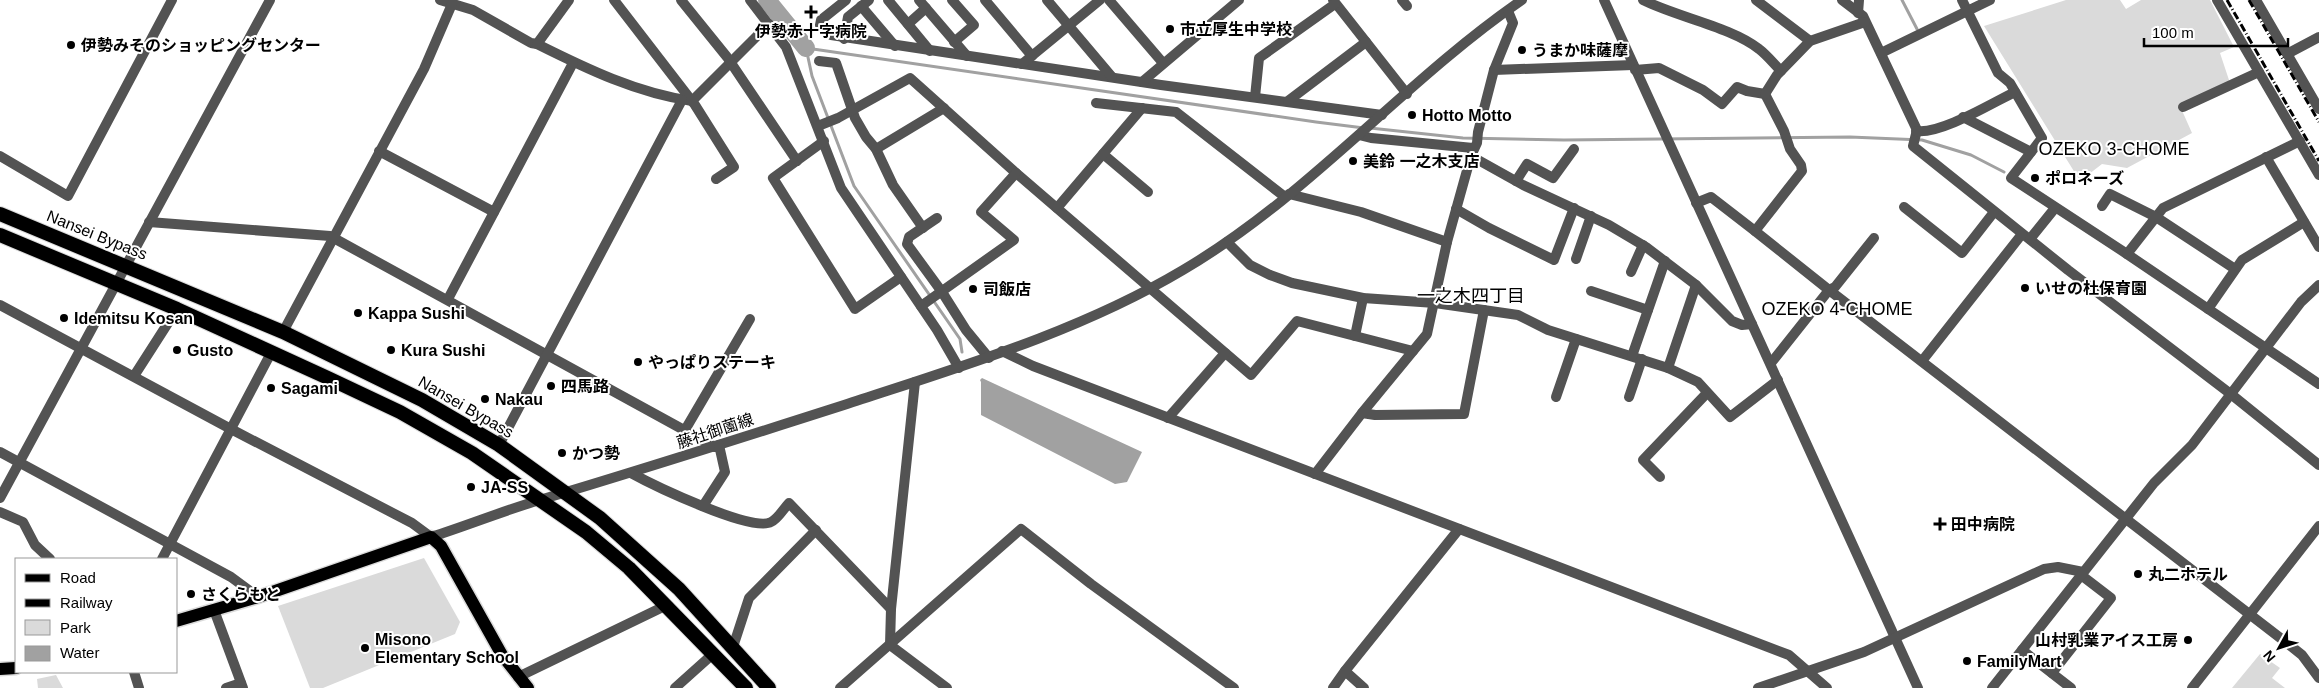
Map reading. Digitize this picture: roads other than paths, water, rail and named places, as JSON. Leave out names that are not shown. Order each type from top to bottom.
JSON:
[{"type":"highway","name":"Nansei Bypass","points":[[0,214],[283,332],[422,400],[499,445],[600,518],[679,589],[769,688]]},
{"type":"highway","points":[[0,236],[177,309],[400,412],[472,453],[586,532],[629,568],[714,653],[746,688]]},
{"type":"main road","points":[[178,620],[258,596],[432,537],[441,546],[502,655],[528,688]]},
{"type":"main road","points":[[0,669],[15,668]]},
{"type":"street","points":[[0,156],[68,196],[172,0]]},
{"type":"street","points":[[0,498],[270,0]]},
{"type":"street","points":[[440,0],[473,10],[516,36],[624,84],[687,100]]},
{"type":"street","points":[[537,44],[569,0]]},
{"type":"street","points":[[614,0],[734,167],[716,179]]},
{"type":"street","points":[[681,0],[730,63],[797,161]]},
{"type":"street","points":[[750,0],[786,47],[822,125],[824,141],[841,188],[922,305],[959,368]]},
{"type":"street","points":[[846,0],[821,20],[820,25],[827,33],[844,38],[894,46],[1288,101],[1378,118]]},
{"type":"street","points":[[888,0],[930,51]]},
{"type":"street","points":[[919,0],[967,56]]},
{"type":"street","points":[[952,0],[974,26],[954,42]]},
{"type":"street","points":[[985,0],[1032,56]]},
{"type":"street","points":[[1047,0],[1112,77]]},
{"type":"street","points":[[1022,64],[1100,0]]},
{"type":"street","points":[[1110,0],[1164,63]]},
{"type":"street","points":[[1142,82],[1239,0]]},
{"type":"street","name":"藤社御薗線","points":[[432,537],[541,500],[717,446],[989,358],[1085,318],[1150,288],[1227,242],[1258,220],[1378,118],[1522,0]]},
{"type":"street","points":[[1604,0],[1918,688]]},
{"type":"street","points":[[1643,0],[1737,37],[1759,49],[1781,71]]},
{"type":"street","points":[[1756,0],[1810,41]]},
{"type":"street","points":[[1842,0],[1866,22],[1910,114],[1916,132],[1913,146],[1994,212],[2319,464]]},
{"type":"street","points":[[1858,13],[1859,0]]},
{"type":"street","points":[[1962,0],[1998,73],[2010,83],[2042,138],[2011,178],[2319,384]]},
{"type":"street","points":[[1881,53],[1990,0]]},
{"type":"street","points":[[2217,0],[2319,175]]},
{"type":"street","points":[[2256,0],[2319,109]]},
{"type":"street","points":[[1255,97],[1259,58],[1334,2],[1407,94]]},
{"type":"street","points":[[844,38],[848,17],[865,3],[894,46]]},
{"type":"street","points":[[283,332],[424,69],[452,4]]},
{"type":"street","points":[[908,24],[926,8]]},
{"type":"street","points":[[1315,474],[1427,334],[1447,242],[1494,70],[1513,23],[1508,11]]},
{"type":"street","points":[[1766,94],[1781,71],[1810,41],[1866,22]]},
{"type":"street","points":[[499,445],[546,355],[687,100],[730,63],[769,24]]},
{"type":"street","points":[[2288,54],[2319,37]]},
{"type":"street","points":[[1288,101],[1366,42]]},
{"type":"street","points":[[819,60],[836,63],[852,109],[866,138],[876,149],[893,186],[923,228]]},
{"type":"street","points":[[448,300],[573,62]]},
{"type":"street","points":[[1494,70],[1659,68],[1703,90],[1722,104],[1737,87],[1747,91],[1766,94]]},
{"type":"street","points":[[2183,107],[2259,72]]},
{"type":"street","points":[[822,125],[910,78],[1016,173],[1251,375],[1297,321],[1413,351]]},
{"type":"street","points":[[1916,132],[1925,133],[1939,129],[2015,92]]},
{"type":"street","points":[[1755,231],[1802,171],[1801,165],[1788,144],[1784,130],[1766,94]]},
{"type":"street","points":[[1096,102],[1176,112],[1287,196],[1362,212],[1447,242]]},
{"type":"street","points":[[876,149],[944,108]]},
{"type":"street","points":[[1057,208],[1142,108]]},
{"type":"street","points":[[1963,117],[2031,152]]},
{"type":"street","points":[[1359,134],[1371,138],[1475,145],[1516,182],[1591,216],[1643,245],[1696,285],[1732,321],[1742,325],[1752,324]]},
{"type":"street","points":[[824,141],[773,178],[855,309],[902,277]]},
{"type":"street","points":[[2126,254],[2163,208],[2300,141]]},
{"type":"street","points":[[1516,182],[1527,164],[1553,178],[1574,149]]},
{"type":"street","points":[[379,151],[494,212]]},
{"type":"street","points":[[1103,154],[1148,192]]},
{"type":"street","points":[[2266,157],[2319,247]]},
{"type":"street","points":[[922,305],[1014,240],[982,212],[1016,173]]},
{"type":"street","points":[[2102,206],[2110,194],[2156,217],[2235,269]]},
{"type":"street","points":[[1696,203],[1711,197],[1828,290],[2302,655],[2319,678]]},
{"type":"street","points":[[1904,207],[1962,253],[1994,212]]},
{"type":"street","points":[[1456,208],[1489,228],[1554,260],[1574,208]]},
{"type":"street","points":[[1922,361],[2026,237],[2055,208]]},
{"type":"street","points":[[1576,259],[1587,222],[1591,216]]},
{"type":"street","points":[[937,218],[909,238],[908,244],[953,312],[989,358]]},
{"type":"street","points":[[149,222],[333,237],[546,355],[717,446],[725,472],[703,506]]},
{"type":"street","points":[[2208,309],[2235,269],[2253,252],[2304,222]]},
{"type":"street","points":[[1771,363],[1828,290],[1835,287],[1874,238]]},
{"type":"street","points":[[1227,242],[1250,265],[1270,275],[1363,298],[1435,303],[1518,315],[1548,330],[1668,368],[1693,378],[1730,418],[1778,380]]},
{"type":"street","points":[[1631,272],[1643,245]]},
{"type":"street","points":[[1629,397],[1648,310],[1665,261]]},
{"type":"street","points":[[1668,368],[1696,285]]},
{"type":"street","points":[[1992,688],[2154,483],[2192,445],[2232,395],[2265,347],[2301,302],[2319,285]]},
{"type":"street","points":[[1591,291],[1648,310]]},
{"type":"street","points":[[1355,336],[1363,298]]},
{"type":"street","points":[[0,305],[229,428],[412,523],[432,537]]},
{"type":"street","points":[[134,376],[177,309]]},
{"type":"street","points":[[1362,413],[1375,415],[1464,414],[1484,310]]},
{"type":"street","points":[[685,430],[750,319]]},
{"type":"street","points":[[1556,398],[1576,339]]},
{"type":"street","points":[[1002,351],[1033,366],[1789,655],[1809,670],[1827,688]]},
{"type":"street","points":[[162,558],[229,428],[271,353]]},
{"type":"street","points":[[1168,418],[1225,353]]},
{"type":"street","points":[[890,645],[891,609],[915,382]]},
{"type":"street","points":[[1660,477],[1643,460],[1707,393]]},
{"type":"street","points":[[0,452],[231,577],[258,596]]},
{"type":"street","points":[[631,473],[658,488],[734,518],[764,524],[771,522],[790,503],[891,609]]},
{"type":"street","points":[[0,512],[23,522],[35,545],[49,558]]},
{"type":"street","points":[[2192,688],[2319,526]]},
{"type":"street","points":[[840,688],[1021,529],[1092,584],[1234,688]]},
{"type":"street","points":[[1333,688],[1345,670],[1459,529]]},
{"type":"street","points":[[733,648],[749,598],[816,530]]},
{"type":"street","points":[[1758,688],[1864,652],[2044,569],[2058,567],[2082,573],[2111,598],[2052,673]]},
{"type":"street","points":[[518,677],[655,613],[667,605]]},
{"type":"street","points":[[214,610],[242,685],[226,688]]},
{"type":"street","points":[[890,645],[947,688]]},
{"type":"street","points":[[2022,650],[2071,688]]},
{"type":"street","points":[[675,688],[714,653]]},
{"type":"street","points":[[1345,670],[1364,688]]},
{"type":"street","points":[[134,673],[139,688]]},
{"type":"street","points":[[1784,678],[1791,688]]},
{"type":"water","points":[[982,378],[1142,452],[1127,482],[1115,484],[981,415],[980,380]]},
{"type":"waterway","points":[[767,0],[806,48]]},
{"type":"waterway","points":[[1902,0],[1917,29]]},
{"type":"waterway","points":[[962,352],[960,339],[854,186],[812,76],[806,48],[1364,128]]},
{"type":"waterway","points":[[1370,128],[1463,138],[1564,140],[1850,137],[1922,140],[1971,155],[2004,172]]},
{"type":"railway","points":[[2227,0],[2319,161]]},
{"type":"railway","points":[[2249,0],[2319,122]]},
{"type":"place","name":"伊勢赤十字病院","points":[[811,12]]},
{"type":"place","name":"市立厚生中学校","points":[[1170,29]]},
{"type":"place","name":"伊勢みそのショッピングセンター","points":[[71,45]]},
{"type":"place","name":"うまか味薩摩","points":[[1522,50]]},
{"type":"place","name":"Hotto Motto","points":[[1412,115]]},
{"type":"place","name":"美鈴 一之木支店","points":[[1353,161]]},
{"type":"place","name":"ポロネーズ","points":[[2035,178]]},
{"type":"place","name":"いせの杜保育園","points":[[2025,288]]},
{"type":"place","name":"司飯店","points":[[973,289]]},
{"type":"place","name":"Kappa Sushi","points":[[358,313]]},
{"type":"place","name":"Idemitsu Kosan","points":[[64,318]]},
{"type":"place","name":"Gusto","points":[[177,350]]},
{"type":"place","name":"Kura Sushi","points":[[391,350]]},
{"type":"place","name":"やっぱりステーキ","points":[[638,362]]},
{"type":"place","name":"四馬路","points":[[551,386]]},
{"type":"place","name":"Sagami","points":[[271,388]]},
{"type":"place","name":"Nakau","points":[[485,399]]},
{"type":"place","name":"かつ勢","points":[[562,453]]},
{"type":"place","name":"JA-SS","points":[[471,487]]},
{"type":"place","name":"田中病院","points":[[1940,524]]},
{"type":"place","name":"丸二ホテル","points":[[2138,574]]},
{"type":"place","name":"さくらもと","points":[[191,594]]},
{"type":"place","name":"山村乳業アイス工房","points":[[2188,640]]},
{"type":"place","name":"Misono Elementary School","points":[[365,648]]},
{"type":"place","name":"FamilyMart","points":[[1967,661]]},
{"type":"district","name":"OZEKO 3-CHOME","points":[[2114,149]]},
{"type":"district","name":"一之木四丁目","points":[[1471,296]]},
{"type":"district","name":"OZEKO 4-CHOME","points":[[1837,309]]}]
